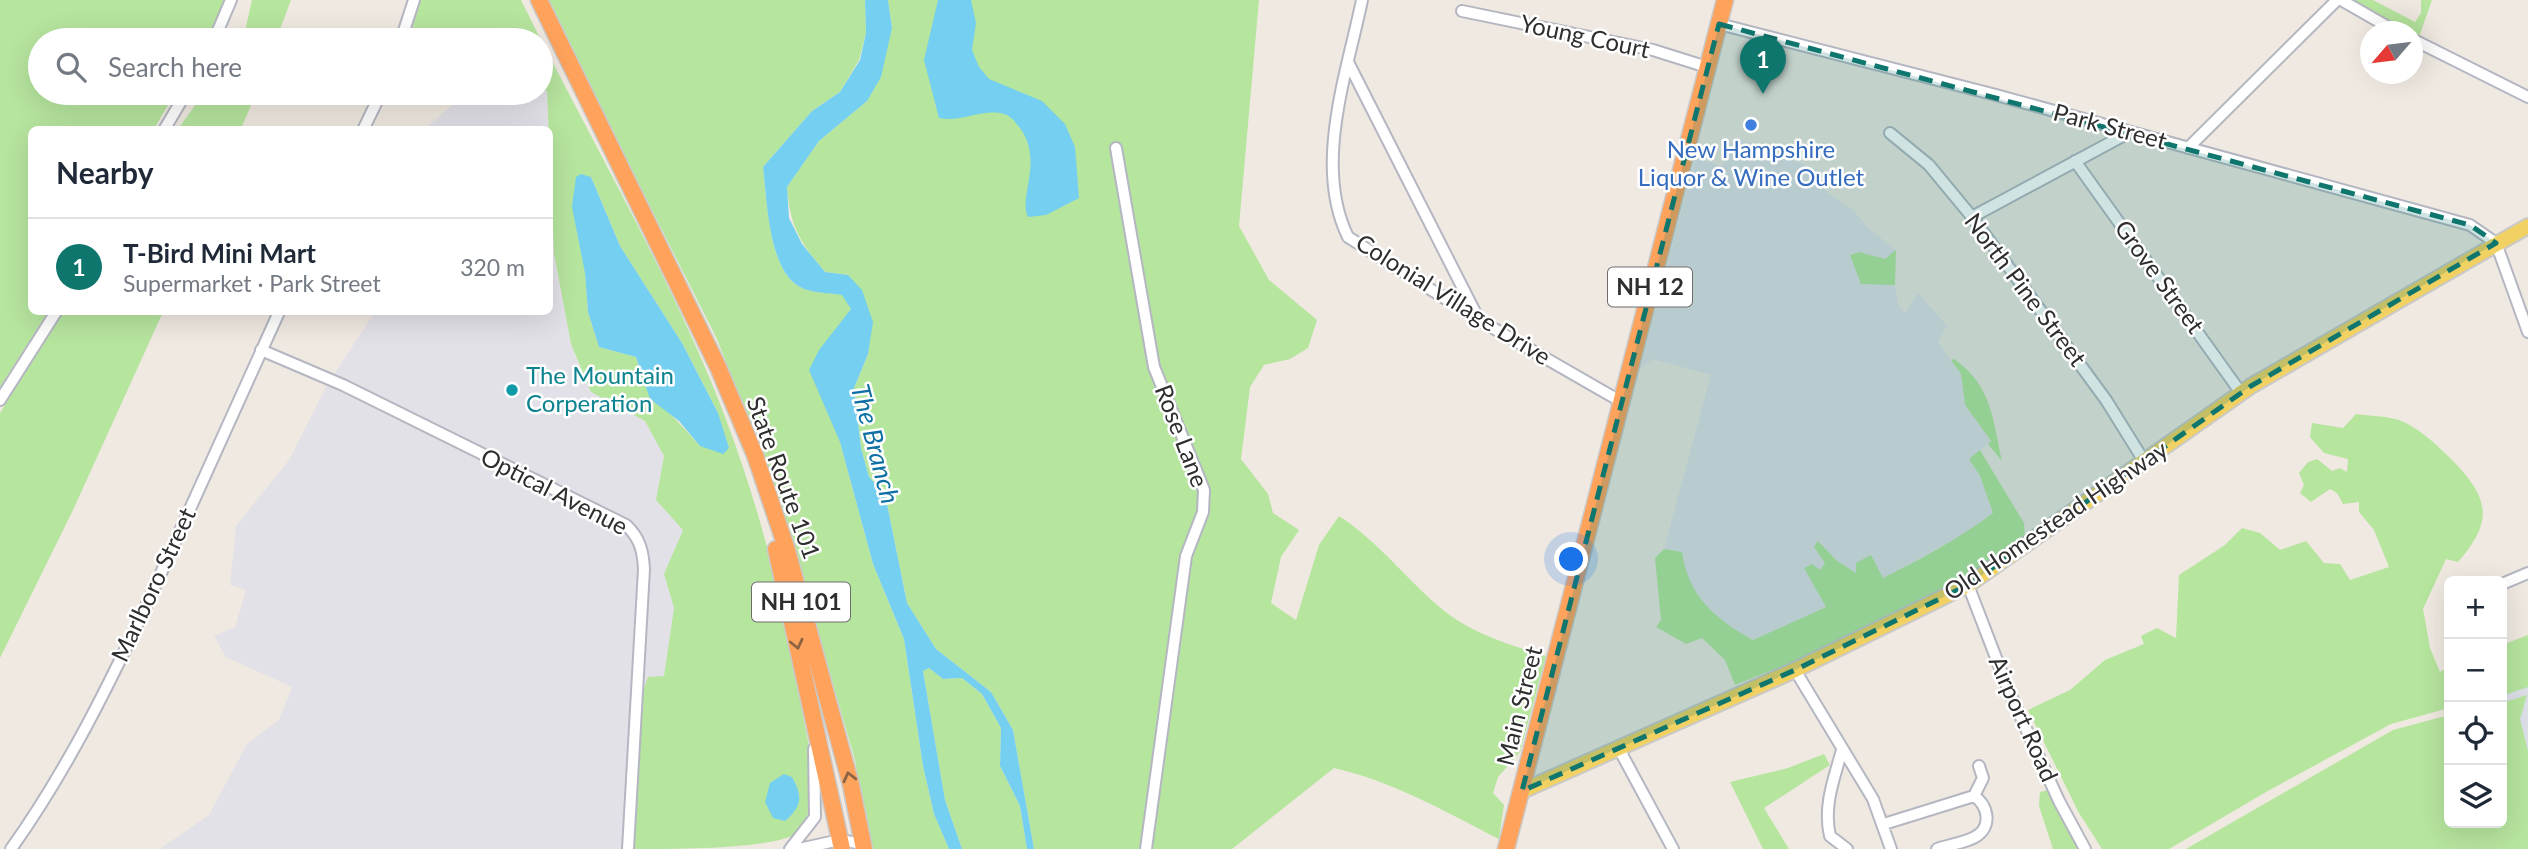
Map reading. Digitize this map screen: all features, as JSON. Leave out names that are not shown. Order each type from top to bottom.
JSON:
[{"type":"highway","name":"State Route 101","points":[[539,0],[553,28]]},
{"type":"highway","name":"NH 12","points":[[1620,401],[1725,0]]},
{"type":"highway","name":"State Route 101","points":[[553,29],[718,367],[755,455],[787,550],[851,785],[860,847]]},
{"type":"highway","name":"State Route 101","points":[[718,367],[771,527],[841,845]]},
{"type":"highway","name":"Main Street","points":[[1506,849],[1620,401]]},
{"type":"main road","name":"Old Homestead Highway","points":[[1522,791],[1795,670],[1968,585],[2241,393],[2528,226]]},
{"type":"street","points":[[219,28],[231,0]]},
{"type":"street","points":[[405,28],[414,0]]},
{"type":"street","name":"Colonial Village Drive","points":[[1362,0],[1337,124],[1334,180],[1339,217],[1348,237],[1479,320],[1620,401]]},
{"type":"street","points":[[2188,148],[2339,0],[2377,21]]},
{"type":"street","name":"Young Court","points":[[1462,11],[1653,50],[1707,67]]},
{"type":"street","name":"Park Street","points":[[1719,23],[2470,225],[2496,243]]},
{"type":"street","points":[[2423,44],[2528,97]]},
{"type":"street","points":[[1349,64],[1479,320]]},
{"type":"street","points":[[166,126],[179,105]]},
{"type":"street","points":[[365,126],[374,105]]},
{"type":"street","points":[[1972,217],[2130,132]]},
{"type":"street","name":"North Pine Street","points":[[1891,133],[1929,165],[1972,217],[2106,400],[2144,461]]},
{"type":"street","name":"Rose Lane","points":[[1116,148],[1154,367],[1204,490],[1203,512],[1186,556],[1146,849]]},
{"type":"street","name":"Grove Street","points":[[2075,161],[2241,393]]},
{"type":"street","points":[[2496,243],[2528,332]]},
{"type":"street","points":[[0,400],[54,315]]},
{"type":"street","name":"Marlboro Street","points":[[11,849],[43,805],[130,640],[278,315]]},
{"type":"street","name":"Optical Avenue","points":[[261,350],[343,385],[626,525],[635,533],[640,543],[644,569],[628,849]]},
{"type":"street","points":[[2507,582],[2528,573]]},
{"type":"street","name":"Airport Road","points":[[1968,585],[2008,690],[2059,801],[2085,849]]},
{"type":"street","points":[[1795,670],[1873,799],[1890,846],[1877,849]]},
{"type":"street","points":[[790,849],[815,817],[812,712]]},
{"type":"street","points":[[1619,748],[1673,849]]},
{"type":"street","points":[[1842,750],[1827,803],[1827,825],[1830,836],[1847,849]]},
{"type":"street","points":[[1884,824],[1974,796],[1983,778],[1979,766]]},
{"type":"street","points":[[1937,849],[1976,836],[1984,827],[1988,815],[1983,802],[1974,796]]},
{"type":"street","points":[[799,849],[841,845],[860,847]]},
{"type":"highlighted area","points":[[1719,24],[2470,225],[2496,243],[2251,386],[1968,585],[1795,670],[1522,791]]},
{"type":"shaded area","points":[[453,105],[548,105],[549,126],[429,125]]},
{"type":"shaded area","points":[[1735,137],[1825,173],[1816,182],[1820,187],[1854,211],[1868,228],[1896,250],[1885,259],[1859,252],[1879,283],[1895,285],[1898,304],[1905,313],[1918,293],[1947,326],[1938,342],[1961,374],[1965,405],[1991,442],[1969,459],[1980,476],[1993,513],[1966,533],[1883,578],[1879,572],[1857,574],[1836,560],[1818,541],[1814,547],[1825,562],[1820,570],[1804,568],[1826,607],[1753,640],[1730,627],[1703,605],[1685,574],[1682,552],[1664,549],[1711,375],[1653,359],[1640,369],[1695,158],[1722,166]]},
{"type":"shaded area","points":[[553,226],[554,253],[571,344],[591,392],[645,421],[664,456],[656,500],[683,530],[664,574],[674,608],[664,676],[642,694],[634,849],[160,849],[209,815],[247,744],[279,720],[292,687],[226,657],[214,636],[235,627],[246,590],[230,585],[236,526],[289,460],[327,385],[373,315],[553,315]]},
{"type":"shaded area","points":[[2528,679],[2528,825],[2507,784],[2507,687]]},
{"type":"green space","points":[[0,0],[226,0],[212,28],[28,28],[28,105],[168,105],[156,126],[28,126],[28,315],[46,315],[0,387]]},
{"type":"green space","points":[[252,0],[291,0],[280,28],[246,28]]},
{"type":"green space","points":[[421,0],[521,0],[536,28],[413,28]]},
{"type":"green space","points":[[546,0],[865,0],[866,33],[859,60],[840,92],[812,111],[763,167],[771,233],[781,266],[789,279],[800,287],[815,292],[843,295],[851,309],[845,319],[840,442],[873,564],[904,639],[923,766],[934,814],[949,849],[869,849],[855,760],[780,500],[717,339]]},
{"type":"green space","points":[[888,0],[1259,0],[1239,226],[1269,280],[1317,320],[1308,348],[1290,359],[1264,365],[1250,387],[1241,459],[1268,494],[1273,513],[1299,530],[1281,557],[1271,603],[1296,620],[1319,545],[1339,516],[1367,537],[1443,610],[1492,638],[1546,656],[1520,752],[1498,777],[1493,793],[1504,805],[1499,839],[1398,789],[1334,768],[1232,849],[1034,849],[1013,730],[991,692],[936,649],[907,603],[885,494],[869,477],[861,448],[854,388],[868,354],[848,275],[825,272],[816,261],[798,233],[788,201],[787,187],[819,141],[867,101],[892,28]]},
{"type":"green space","points":[[2351,0],[2373,0],[2413,21],[2390,21]]},
{"type":"green space","points":[[2421,0],[2432,0],[2423,26],[2423,21],[2416,21],[2421,13]]},
{"type":"green space","points":[[553,62],[672,295],[711,382],[745,472],[783,611],[812,772],[810,806],[805,821],[796,834],[783,839],[744,845],[634,849],[642,694],[648,677],[664,676],[674,608],[664,574],[683,530],[656,500],[664,456],[645,421],[591,392],[571,344],[554,253],[553,126],[549,126],[548,105],[553,105]],"holes":[[[591,177],[620,246],[682,343],[718,413],[716,452],[710,447],[700,446],[662,405],[647,383],[636,357],[599,347],[588,312],[585,273]]]},
{"type":"green space","points":[[195,105],[251,105],[242,126],[180,126]]},
{"type":"green space","points":[[1896,250],[1895,285],[1861,284],[1850,255],[1859,252],[1885,259]]},
{"type":"green space","points":[[60,315],[162,315],[73,510],[0,658],[0,413]]},
{"type":"green space","points":[[1954,359],[1967,369],[1984,392],[1993,418],[2002,461],[1988,444],[1991,441],[1965,405],[1961,374],[1951,360]]},
{"type":"green space","points":[[2356,414],[2406,423],[2439,447],[2463,472],[2479,497],[2482,521],[2478,534],[2458,562],[2446,559],[2423,609],[2430,648],[2440,672],[2444,669],[2444,709],[2391,724],[2169,849],[2102,849],[2079,813],[2028,710],[2070,690],[2105,660],[2144,644],[2141,636],[2157,628],[2176,638],[2179,575],[2225,545],[2242,528],[2260,533],[2280,550],[2306,541],[2324,563],[2340,564],[2350,580],[2389,567],[2374,530],[2359,512],[2359,502],[2343,504],[2337,493],[2330,489],[2311,502],[2300,493],[2304,485],[2299,473],[2308,462],[2317,459],[2332,471],[2340,468],[2347,472],[2348,459],[2324,453],[2310,437],[2312,423],[2343,428]]},
{"type":"green space","points":[[1980,450],[2024,523],[2025,536],[1992,560],[1922,602],[1848,638],[1735,685],[1725,660],[1702,638],[1686,644],[1656,627],[1661,620],[1655,558],[1664,549],[1682,552],[1690,582],[1697,594],[1716,615],[1753,640],[1826,607],[1804,568],[1812,564],[1820,570],[1825,563],[1814,547],[1818,541],[1836,560],[1856,573],[1856,563],[1871,555],[1883,578],[1925,556],[1993,513],[1980,476],[1969,459]]},
{"type":"green space","points":[[2528,635],[2528,687],[2507,694],[2507,643]]},
{"type":"green space","points":[[929,668],[943,679],[962,678],[982,694],[1001,728],[1000,766],[1020,806],[1027,849],[962,849],[945,800],[923,671]]},
{"type":"green space","points":[[2527,695],[2520,719],[2528,751],[2528,849],[2186,849],[2393,730],[2444,716],[2444,828],[2507,828],[2507,701]]},
{"type":"green space","points":[[1824,754],[1830,765],[1764,808],[1789,849],[1763,849],[1730,782],[1788,768]]},
{"type":"green space","points":[[2049,790],[2081,849],[2053,849],[2039,806],[2040,792]]},
{"type":"water","points":[[865,0],[888,0],[892,28],[881,77],[867,101],[819,141],[787,187],[789,218],[802,244],[825,272],[848,275],[862,290],[873,322],[868,354],[854,388],[861,448],[869,477],[885,494],[907,603],[936,649],[991,692],[1013,730],[1034,849],[1027,849],[1020,806],[1000,766],[1001,728],[982,694],[962,678],[943,679],[929,668],[923,671],[945,800],[962,849],[949,849],[934,814],[923,766],[904,639],[873,564],[840,442],[809,370],[819,350],[851,309],[842,295],[804,289],[789,278],[781,266],[771,233],[763,167],[812,111],[840,92],[860,60],[866,33]]},
{"type":"water","points":[[938,0],[971,0],[976,23],[972,50],[979,67],[989,79],[1042,101],[1065,124],[1075,147],[1079,198],[1046,215],[1028,217],[1026,199],[1030,153],[1027,140],[1015,121],[996,113],[955,119],[939,118],[924,60]]},
{"type":"water","points":[[581,174],[591,177],[620,246],[682,343],[718,413],[729,448],[723,454],[700,446],[679,421],[650,399],[636,357],[599,347],[588,312],[585,273],[572,207],[576,177]]},
{"type":"water","points":[[784,774],[792,777],[799,796],[798,806],[785,821],[773,818],[765,802],[770,783]]},
{"type":"place","name":"T-Bird Mini Mart","points":[[1763,94]]},
{"type":"place","name":"New Hampshire Liquor & Wine Outlet","points":[[1751,125]]},
{"type":"place","name":"The Mountain Corperation","points":[[512,390]]},
{"type":"water label","name":"The Branch","points":[[875,444]]}]
